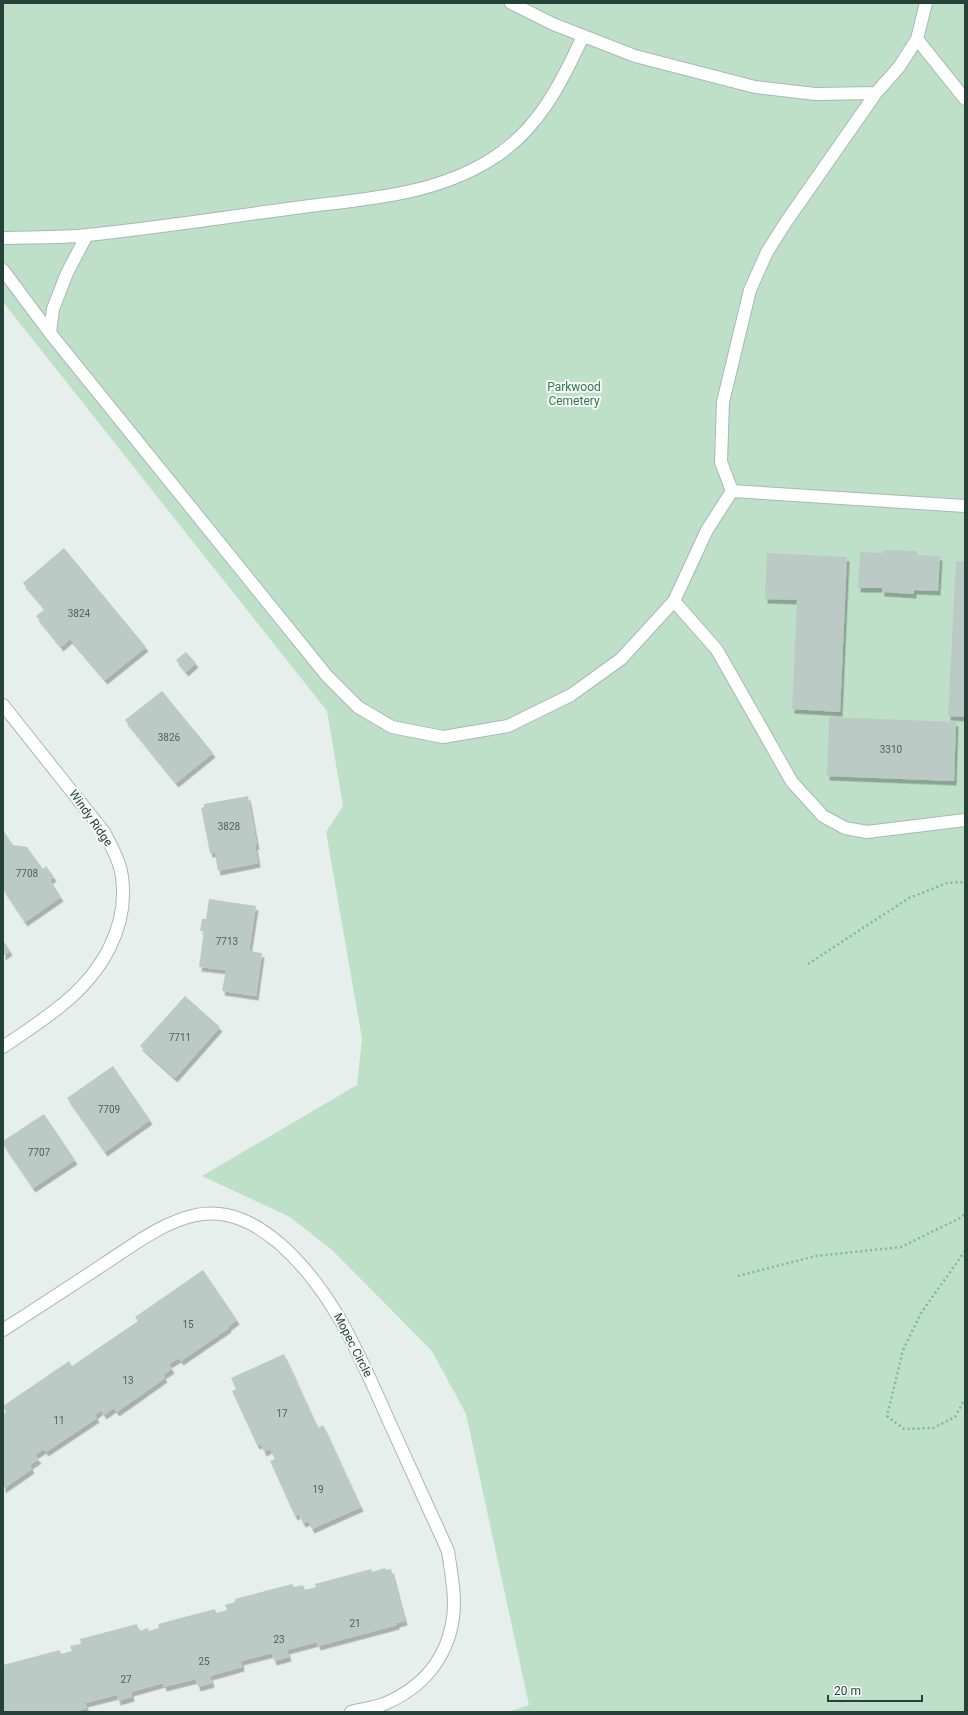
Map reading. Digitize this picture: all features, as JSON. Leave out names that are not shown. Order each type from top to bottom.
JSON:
[{"type":"street","points":[[511,3],[553,24],[634,56],[755,87],[816,94],[876,93]]},
{"type":"street","points":[[732,491],[721,462],[723,402],[750,290],[767,252],[786,222],[876,93],[899,67],[917,39],[926,3]]},
{"type":"street","points":[[3,238],[87,235],[399,194],[464,175],[491,160],[514,143],[531,126],[547,105],[564,76],[584,36]]},
{"type":"street","points":[[917,39],[965,99]]},
{"type":"street","points":[[50,333],[53,309],[67,273],[87,235]]},
{"type":"street","points":[[3,270],[50,333],[327,676],[358,706],[392,727],[443,737],[508,726],[572,695],[621,660],[674,601],[707,530],[732,491]]},
{"type":"street","points":[[732,491],[965,506]]},
{"type":"street","points":[[674,601],[717,650],[792,782],[823,816],[845,828],[867,832],[965,820]]},
{"type":"street","name":"Windy Ridge","points":[[3,705],[104,832],[115,852],[122,877],[123,903],[118,928],[110,950],[97,970],[81,988],[63,1004],[3,1046]]},
{"type":"street","name":"Mopec Circle","points":[[3,1330],[167,1225],[197,1215],[224,1213],[246,1220],[267,1233],[294,1257],[316,1282],[338,1315],[360,1356],[448,1551],[452,1582],[453,1617],[444,1650],[429,1673],[409,1691],[383,1704],[351,1712]]},
{"type":"path","points":[[808,964],[909,898],[947,882],[965,882]]},
{"type":"path","points":[[738,1276],[816,1256],[901,1247],[960,1218],[965,1214]]},
{"type":"path","points":[[965,1251],[921,1313],[903,1350],[888,1416],[904,1428],[933,1428],[955,1418],[965,1399]]},
{"type":"green space","name":"Parkwood Cemetery","points":[[3,3],[965,3],[965,1712],[508,1712],[529,1705],[466,1414],[432,1351],[332,1250],[290,1217],[202,1176],[357,1085],[362,1039],[326,832],[343,806],[327,711],[3,302]]},
{"type":"building","points":[[64,548],[146,647],[105,680],[70,639],[61,647],[36,616],[45,609],[23,583]]},
{"type":"building","points":[[883,550],[917,551],[917,555],[940,556],[938,591],[914,590],[914,594],[882,592],[882,588],[858,588],[860,552],[883,553]]},
{"type":"building","points":[[767,553],[847,557],[840,712],[792,709],[797,600],[765,599]]},
{"type":"building","points":[[956,561],[965,561],[965,717],[948,716]]},
{"type":"building","points":[[186,652],[196,663],[186,672],[176,660]]},
{"type":"building","points":[[162,691],[213,753],[176,783],[125,720]]},
{"type":"building","points":[[829,717],[956,722],[954,781],[827,776]]},
{"type":"building","points":[[248,796],[257,845],[255,845],[258,863],[218,871],[215,853],[210,853],[201,808],[204,807],[204,804]]},
{"type":"building","points":[[3,830],[13,845],[27,847],[43,869],[46,866],[54,877],[50,880],[61,897],[25,922],[3,889]]},
{"type":"building","points":[[209,899],[256,906],[249,951],[262,953],[256,996],[222,991],[226,970],[199,967],[204,931],[200,931],[202,919],[206,919]]},
{"type":"building","points":[[3,940],[10,951],[3,956]]},
{"type":"building","points":[[185,996],[220,1027],[175,1078],[140,1046]]},
{"type":"building","points":[[113,1066],[150,1120],[105,1152],[67,1098]]},
{"type":"building","points":[[44,1114],[75,1160],[33,1188],[3,1144],[3,1141]]},
{"type":"building","points":[[203,1270],[237,1320],[228,1327],[229,1328],[181,1361],[179,1358],[169,1364],[172,1369],[163,1375],[165,1378],[117,1412],[114,1408],[104,1415],[101,1410],[95,1415],[97,1418],[46,1452],[44,1449],[35,1455],[39,1459],[30,1465],[32,1469],[3,1489],[3,1414],[6,1412],[3,1406],[69,1361],[72,1366],[138,1321],[135,1317]]},
{"type":"building","points":[[284,1354],[318,1428],[323,1425],[361,1507],[312,1529],[308,1521],[303,1523],[299,1514],[295,1516],[270,1461],[275,1459],[270,1449],[264,1452],[261,1444],[257,1445],[232,1391],[236,1389],[231,1378]]},
{"type":"building","points":[[385,1568],[386,1570],[391,1569],[405,1621],[397,1623],[397,1625],[318,1646],[317,1642],[287,1650],[289,1657],[274,1661],[272,1653],[241,1661],[242,1667],[210,1676],[212,1683],[198,1687],[196,1679],[164,1687],[163,1683],[131,1692],[132,1697],[118,1701],[117,1695],[85,1703],[87,1708],[74,1712],[3,1712],[3,1665],[60,1650],[61,1654],[72,1651],[70,1646],[81,1644],[80,1639],[137,1624],[139,1631],[148,1628],[149,1631],[159,1628],[158,1624],[215,1609],[216,1613],[227,1610],[225,1605],[235,1602],[235,1599],[292,1584],[294,1587],[303,1585],[305,1590],[316,1587],[315,1584],[371,1569],[372,1572]]}]
